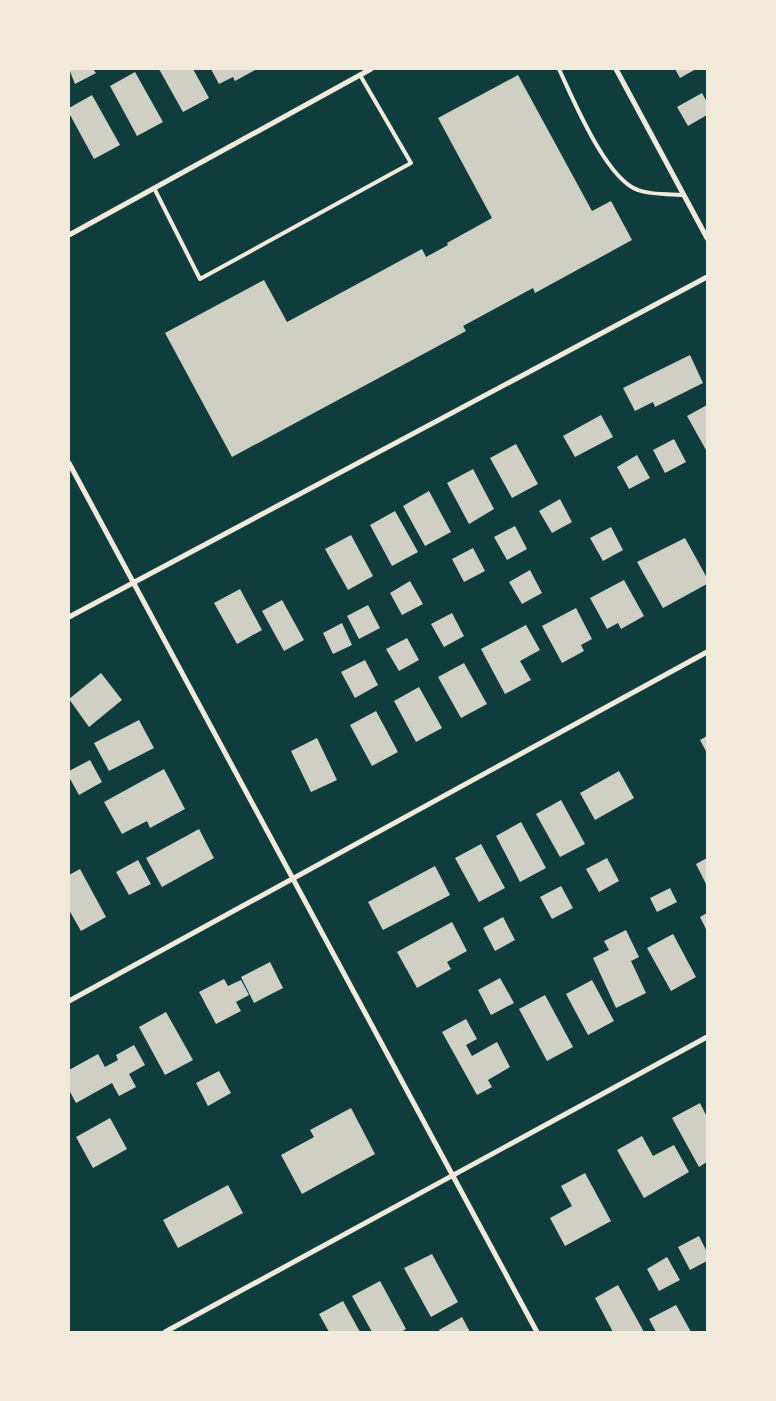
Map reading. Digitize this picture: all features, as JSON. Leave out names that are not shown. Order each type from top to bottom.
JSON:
[{"type":"street","points":[[69,235],[371,69]]},
{"type":"street","points":[[616,69],[707,238]]},
{"type":"street","points":[[69,617],[707,277]]},
{"type":"street","points":[[69,463],[537,1332]]},
{"type":"street","points":[[69,1002],[707,652]]},
{"type":"street","points":[[166,1332],[707,1037]]},
{"type":"lane","points":[[559,69],[612,170],[637,190],[684,195]]},
{"type":"lane","points":[[154,188],[200,279],[411,163],[360,75]]},
{"type":"building","points":[[69,69],[93,69],[96,73],[75,84]]},
{"type":"building","points":[[159,69],[193,69],[209,98],[183,112]]},
{"type":"building","points":[[211,69],[257,69],[235,81],[233,77],[219,84]]},
{"type":"building","points":[[675,69],[696,69],[680,78]]},
{"type":"building","points":[[135,72],[163,122],[137,136],[110,86]]},
{"type":"building","points":[[518,75],[592,211],[611,201],[632,240],[535,293],[533,288],[463,326],[466,331],[232,457],[165,333],[264,280],[287,322],[422,249],[426,257],[492,218],[438,118]]},
{"type":"building","points":[[702,93],[707,102],[707,115],[688,126],[677,107]]},
{"type":"building","points":[[92,95],[120,145],[94,159],[69,113],[69,108]]},
{"type":"building","points":[[690,355],[703,383],[655,407],[653,402],[635,411],[623,388]]},
{"type":"building","points":[[707,405],[707,449],[706,450],[687,416]]},
{"type":"building","points":[[601,415],[613,437],[575,457],[563,436]]},
{"type":"building","points":[[674,439],[686,462],[665,473],[653,450]]},
{"type":"building","points":[[516,444],[538,484],[512,498],[490,458]]},
{"type":"building","points":[[637,455],[650,478],[629,489],[617,467]]},
{"type":"building","points":[[473,469],[494,509],[469,524],[447,483]]},
{"type":"building","points":[[429,491],[451,532],[425,546],[403,506]]},
{"type":"building","points":[[560,499],[572,522],[552,533],[539,511]]},
{"type":"building","points":[[395,511],[418,552],[392,566],[370,525]]},
{"type":"building","points":[[515,526],[527,549],[507,560],[494,537]]},
{"type":"building","points":[[611,527],[623,550],[603,561],[590,538]]},
{"type":"building","points":[[351,535],[373,576],[348,590],[325,549]]},
{"type":"building","points":[[685,538],[707,578],[707,584],[663,608],[637,562]]},
{"type":"building","points":[[473,548],[485,571],[464,582],[452,559]]},
{"type":"building","points":[[530,570],[542,593],[522,604],[509,582]]},
{"type":"building","points":[[624,580],[644,616],[621,629],[618,623],[607,629],[590,598]]},
{"type":"building","points":[[410,581],[423,604],[402,615],[390,593]]},
{"type":"building","points":[[240,589],[262,630],[237,644],[214,603]]},
{"type":"building","points":[[282,600],[304,640],[284,651],[262,611]]},
{"type":"building","points":[[368,605],[380,628],[359,639],[347,616]]},
{"type":"building","points":[[576,608],[592,639],[581,645],[584,651],[562,663],[542,626]]},
{"type":"building","points":[[452,613],[464,636],[444,647],[431,624]]},
{"type":"building","points":[[342,623],[352,645],[333,654],[323,633]]},
{"type":"building","points":[[526,625],[540,650],[520,661],[531,680],[505,694],[481,649]]},
{"type":"building","points":[[407,638],[419,660],[399,671],[386,649]]},
{"type":"building","points":[[365,660],[378,685],[355,698],[341,672]]},
{"type":"building","points":[[464,663],[487,704],[461,718],[438,677]]},
{"type":"building","points":[[101,673],[122,700],[89,727],[69,699]]},
{"type":"building","points":[[419,687],[442,728],[416,742],[394,701]]},
{"type":"building","points":[[376,711],[398,752],[372,766],[350,725]]},
{"type":"building","points":[[139,720],[154,748],[109,771],[94,743]]},
{"type":"building","points":[[707,736],[707,753],[700,740]]},
{"type":"building","points":[[317,738],[337,780],[311,792],[291,751]]},
{"type":"building","points":[[90,760],[102,782],[79,795],[69,777],[69,771]]},
{"type":"building","points":[[164,769],[185,809],[150,828],[147,821],[122,834],[104,802]]},
{"type":"building","points":[[619,771],[634,798],[595,820],[580,793]]},
{"type":"building","points":[[561,800],[585,844],[560,857],[536,814]]},
{"type":"building","points":[[521,822],[546,868],[520,882],[496,836]]},
{"type":"building","points":[[199,829],[214,858],[162,887],[146,858]]},
{"type":"building","points":[[481,844],[505,888],[479,902],[455,858]]},
{"type":"building","points":[[607,858],[619,881],[599,892],[586,869]]},
{"type":"building","points":[[707,858],[707,886],[696,864]]},
{"type":"building","points":[[138,860],[151,884],[129,895],[116,872]]},
{"type":"building","points":[[435,866],[450,895],[383,930],[368,902]]},
{"type":"building","points":[[80,869],[106,917],[81,931],[69,910],[69,875]]},
{"type":"building","points":[[561,886],[573,908],[552,919],[540,897]]},
{"type":"building","points":[[670,888],[677,902],[657,912],[650,898]]},
{"type":"building","points":[[707,913],[707,931],[700,917]]},
{"type":"building","points":[[503,917],[515,940],[495,951],[483,928]]},
{"type":"building","points":[[452,922],[467,951],[447,962],[451,969],[417,988],[397,952]]},
{"type":"building","points":[[626,930],[639,957],[631,961],[646,993],[616,1008],[593,958],[609,950],[604,941]]},
{"type":"building","points":[[673,934],[696,977],[671,991],[647,948]]},
{"type":"building","points":[[270,962],[283,988],[254,1003],[241,977]]},
{"type":"building","points":[[500,978],[514,1003],[491,1015],[478,990]]},
{"type":"building","points":[[224,979],[228,986],[241,980],[249,995],[236,1002],[241,1011],[216,1024],[199,992]]},
{"type":"building","points":[[592,980],[614,1021],[588,1035],[566,994]]},
{"type":"building","points":[[545,995],[573,1047],[547,1061],[519,1009]]},
{"type":"building","points":[[166,1012],[193,1060],[165,1075],[139,1027]]},
{"type":"building","points":[[466,1019],[477,1039],[466,1045],[472,1056],[497,1042],[510,1067],[488,1080],[492,1087],[477,1095],[442,1032]]},
{"type":"building","points":[[134,1045],[145,1065],[129,1074],[136,1087],[119,1096],[112,1083],[76,1103],[69,1090],[69,1070],[98,1054],[105,1067],[118,1060],[116,1055]]},
{"type":"building","points":[[219,1071],[231,1093],[208,1106],[196,1083]]},
{"type":"building","points":[[700,1103],[707,1117],[707,1162],[699,1167],[672,1118]]},
{"type":"building","points":[[351,1108],[375,1154],[302,1194],[281,1155],[314,1137],[310,1130]]},
{"type":"building","points":[[110,1118],[127,1149],[93,1168],[76,1137]]},
{"type":"building","points":[[642,1136],[653,1156],[674,1145],[689,1172],[644,1198],[617,1150]]},
{"type":"building","points":[[585,1173],[611,1221],[565,1246],[550,1218],[572,1206],[561,1186]]},
{"type":"building","points":[[228,1185],[243,1213],[178,1248],[163,1220]]},
{"type":"building","points":[[699,1236],[707,1252],[707,1261],[690,1270],[678,1247]]},
{"type":"building","points":[[432,1254],[458,1302],[431,1317],[404,1268]]},
{"type":"building","points":[[667,1257],[680,1280],[659,1291],[647,1269]]},
{"type":"building","points":[[380,1281],[406,1329],[401,1332],[372,1332],[352,1296]]},
{"type":"building","points":[[618,1285],[644,1332],[613,1332],[595,1298]]},
{"type":"building","points":[[343,1301],[360,1332],[329,1332],[319,1314]]},
{"type":"building","points":[[676,1305],[691,1332],[656,1332],[649,1319]]},
{"type":"building","points":[[462,1317],[470,1332],[440,1332],[439,1330]]}]
